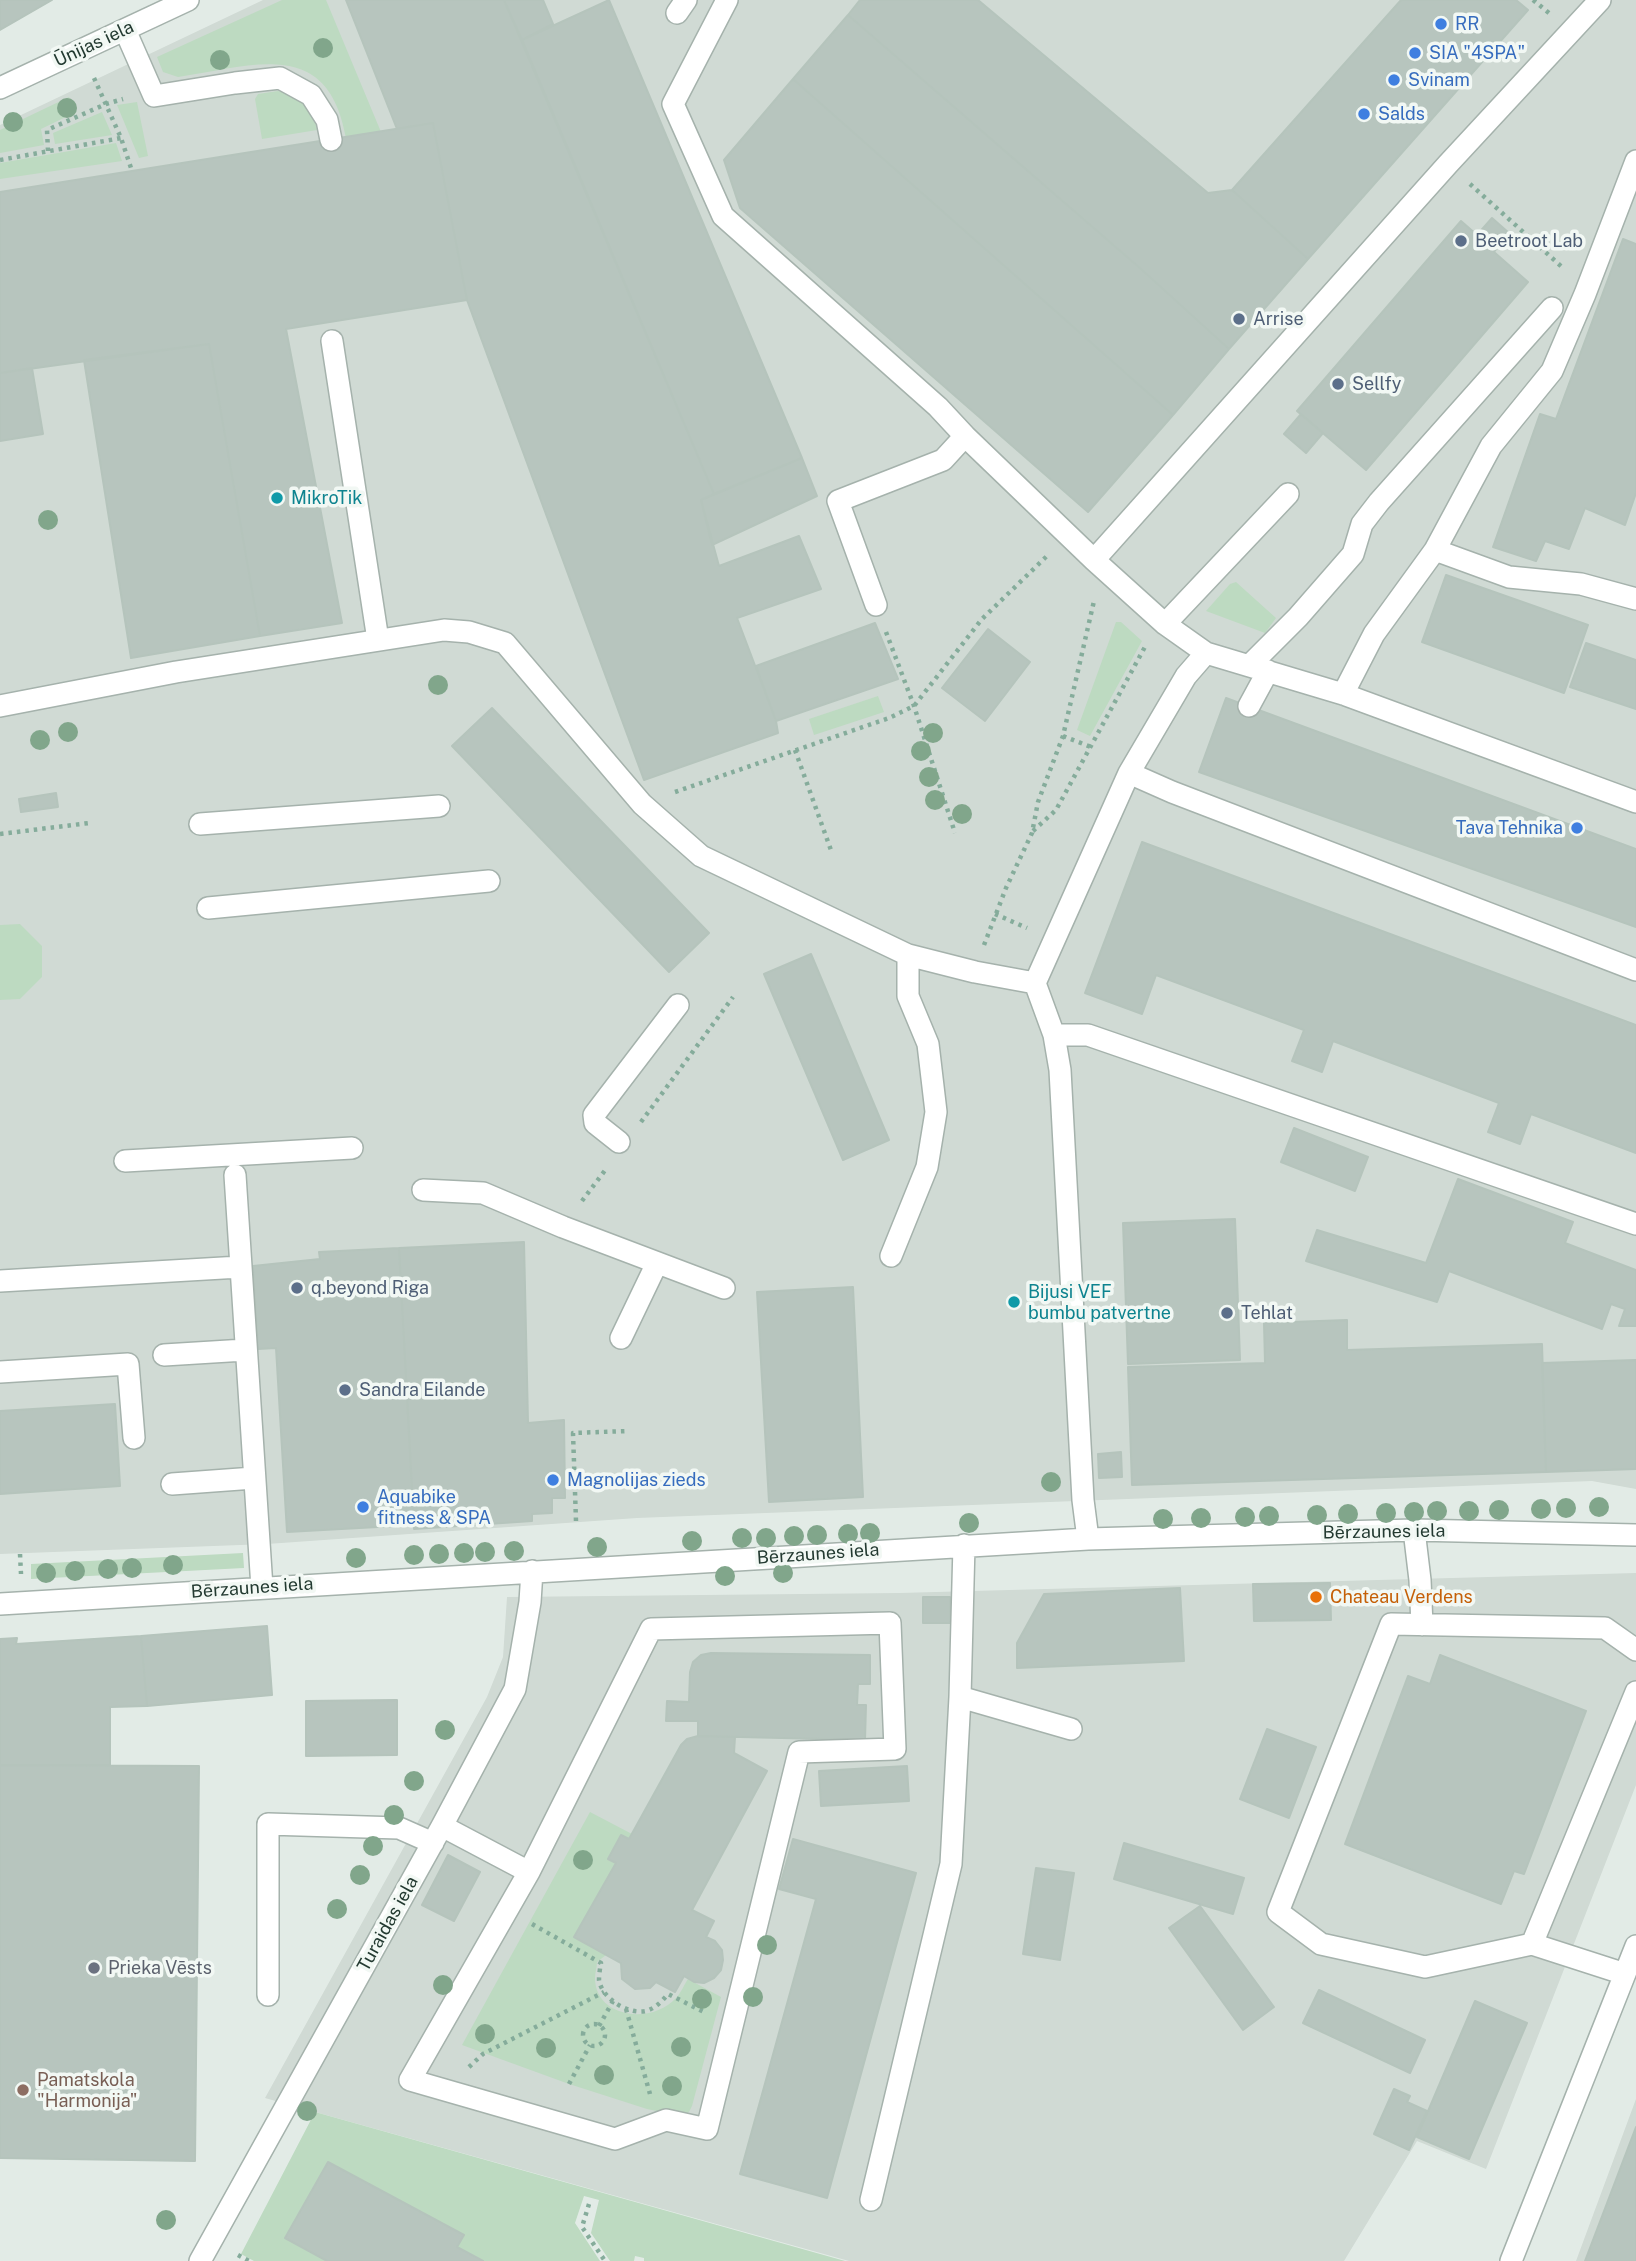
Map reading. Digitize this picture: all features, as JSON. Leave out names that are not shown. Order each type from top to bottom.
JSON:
[{"type":"street","name":"Ūnijas iela","points":[[0,88],[188,0]]},
{"type":"street","points":[[727,0],[673,104],[723,216],[939,407],[965,436],[1094,560],[1165,624],[1206,653],[1343,694],[1636,802]]},
{"type":"street","points":[[1094,560],[1448,164],[1600,0]]},
{"type":"street","points":[[125,30],[153,96],[280,78],[311,95],[327,120],[331,140]]},
{"type":"street","points":[[1343,694],[1374,634],[1435,550],[1491,446],[1552,370],[1585,294],[1636,161]]},
{"type":"street","points":[[1249,706],[1259,668],[1298,617],[1353,554],[1362,524],[1552,308]]},
{"type":"street","points":[[332,341],[378,640]]},
{"type":"street","points":[[876,605],[838,501],[943,460],[965,436]]},
{"type":"street","points":[[1165,624],[1288,494]]},
{"type":"street","points":[[1435,550],[1509,577],[1581,584],[1636,599]]},
{"type":"street","points":[[0,706],[176,672],[378,640],[444,630],[469,632],[505,643],[642,804],[701,856],[908,955],[975,972],[1035,983]]},
{"type":"street","points":[[1088,1539],[1082,1486],[1060,1070],[1054,1035],[1035,983],[1129,773],[1186,676],[1206,653]]},
{"type":"street","points":[[1129,773],[1172,792],[1636,970]]},
{"type":"street","points":[[200,824],[439,806]]},
{"type":"street","points":[[208,908],[489,881]]},
{"type":"street","points":[[891,1256],[927,1167],[936,1112],[928,1044],[908,996],[908,955]]},
{"type":"street","points":[[615,1152],[595,1123],[594,1115],[678,1005]]},
{"type":"street","points":[[1054,1035],[1088,1035],[1636,1224]]},
{"type":"street","points":[[125,1161],[352,1148]]},
{"type":"street","points":[[235,1175],[262,1588]]},
{"type":"street","points":[[423,1190],[484,1193],[563,1227],[724,1288]]},
{"type":"street","points":[[621,1338],[657,1263]]},
{"type":"street","points":[[0,1281],[240,1267]]},
{"type":"street","points":[[164,1355],[246,1350]]},
{"type":"street","points":[[0,1372],[128,1364],[134,1438]]},
{"type":"street","points":[[172,1485],[254,1478]]},
{"type":"street","points":[[1414,1530],[1422,1625]]},
{"type":"street","name":"Bērzaunes iela","points":[[0,1604],[1088,1539],[1414,1530],[1636,1535]]},
{"type":"street","points":[[871,2200],[951,1864],[960,1697],[964,1545]]},
{"type":"street","name":"Turaidas iela","points":[[200,2261],[515,1689],[530,1602],[532,1571]]},
{"type":"street","points":[[890,1623],[895,1749],[799,1752],[707,2129],[666,2120],[615,2139],[410,2080],[529,1871],[650,1629],[890,1623]]},
{"type":"street","points":[[1625,1974],[1532,1944],[1425,1967],[1321,1944],[1278,1912],[1391,1625],[1605,1628],[1636,1650]]},
{"type":"street","points":[[1532,1944],[1636,1692]]},
{"type":"street","points":[[960,1697],[1071,1729]]},
{"type":"street","points":[[268,1994],[268,1824],[399,1828],[437,1834],[529,1871]]},
{"type":"street","points":[[1511,2261],[1636,1946]]},
{"type":"path","points":[[90,70],[121,138],[132,171]]},
{"type":"path","points":[[48,151],[47,130],[106,104],[152,92]]},
{"type":"path","points":[[0,160],[121,138]]},
{"type":"path","points":[[1448,164],[1564,268],[1552,308]]},
{"type":"path","points":[[642,804],[889,718],[914,706],[982,619],[1069,535]]},
{"type":"path","points":[[975,972],[1006,888],[1032,833],[1038,802],[1063,736],[1099,583],[1094,560]]},
{"type":"path","points":[[876,605],[914,706],[955,833]]},
{"type":"path","points":[[1032,833],[1056,810],[1148,642],[1165,624]]},
{"type":"path","points":[[1063,736],[1091,747]]},
{"type":"path","points":[[795,750],[832,853]]},
{"type":"path","points":[[0,834],[89,823]]},
{"type":"path","points":[[636,1129],[733,997]]},
{"type":"path","points":[[563,1227],[615,1152]]},
{"type":"path","points":[[576,1521],[573,1433],[628,1431]]},
{"type":"path","points":[[507,1910],[601,1963],[599,1981],[604,1992],[626,2009],[645,2011],[659,2005],[668,1994],[732,2026]]},
{"type":"path","points":[[447,2091],[482,2054],[604,1992]]},
{"type":"path","points":[[599,2025],[613,2001]]},
{"type":"path","points":[[626,2009],[650,2092],[642,2129]]},
{"type":"path","points":[[590,2045],[584,2040],[584,2030],[589,2025],[599,2025]]},
{"type":"path","points":[[590,2045],[600,2043],[604,2038],[604,2031],[599,2025]]},
{"type":"path","points":[[569,2084],[590,2045]]},
{"type":"path","points":[[589,2204],[582,2227],[605,2261]]},
{"type":"shaded area","points":[[263,0],[1636,0],[1636,1489],[1592,1481],[637,1518],[267,1544],[0,1554],[0,125]]},
{"type":"shaded area","points":[[1636,1573],[1636,1785],[1486,2169],[1417,2141],[1344,2261],[849,2261],[265,2098],[487,1697],[503,1657],[507,1597],[899,1593]]},
{"type":"shaded area","points":[[1636,2099],[1636,2261],[1576,2261]]},
{"type":"green space","points":[[282,0],[326,0],[381,132],[346,138],[337,106],[323,84],[305,71],[283,65],[259,65],[178,77],[163,72],[157,57]]},
{"type":"green space","points":[[278,91],[304,104],[312,115],[317,130],[262,139],[255,99],[258,94]]},
{"type":"green space","points":[[69,97],[76,112],[41,129],[44,145],[0,153],[0,130]]},
{"type":"green space","points":[[137,102],[148,156],[139,158],[117,105]]},
{"type":"green space","points":[[102,112],[112,135],[55,144],[53,133]]},
{"type":"green space","points":[[116,143],[122,161],[0,179],[0,163]]},
{"type":"green space","points":[[1236,582],[1276,618],[1265,633],[1206,611],[1230,584]]},
{"type":"green space","points":[[1116,622],[1121,622],[1142,641],[1090,736],[1077,730]]},
{"type":"green space","points":[[878,696],[884,712],[814,735],[809,719]]},
{"type":"green space","points":[[20,924],[42,946],[42,977],[20,999],[0,1000],[0,925]]},
{"type":"green space","points":[[243,1553],[244,1568],[31,1579],[31,1564]]},
{"type":"green space","points":[[590,1812],[632,1834],[629,1839],[621,1835],[608,1858],[616,1863],[575,1937],[606,1955],[597,1962],[595,1978],[597,1991],[604,2002],[626,2013],[653,2012],[666,2007],[676,1998],[688,1979],[721,1997],[692,2106],[689,2112],[681,2116],[647,2109],[569,2084],[462,2045]]},
{"type":"green space","points":[[315,2112],[845,2261],[644,2261],[644,2258],[635,2256],[634,2261],[610,2261],[591,2233],[599,2200],[584,2196],[575,2223],[600,2261],[483,2261],[328,2163],[285,2238],[327,2261],[254,2261],[241,2254]]},
{"type":"building","points":[[0,0],[52,0],[0,30]]},
{"type":"building","points":[[346,0],[504,0],[714,494],[701,500],[719,566],[799,536],[821,589],[737,618],[776,721],[778,733],[644,780],[467,300],[433,123],[397,129]]},
{"type":"building","points":[[504,0],[543,0],[553,24],[522,40]]},
{"type":"building","points":[[609,0],[802,458],[714,494],[522,40]]},
{"type":"building","points":[[860,0],[978,0],[1208,193],[1232,190],[1308,259],[1229,349],[1141,269],[848,15]]},
{"type":"building","points":[[1401,0],[1516,0],[1528,10],[1308,259],[1232,190]]},
{"type":"building","points":[[848,15],[1141,269],[1229,349],[1173,415],[793,79]]},
{"type":"building","points":[[793,79],[1173,415],[1088,512],[740,208],[724,160]]},
{"type":"building","name":"MikroTik","points":[[433,123],[467,300],[286,329],[342,623],[260,636],[209,344],[0,373],[0,192]]},
{"type":"building","points":[[1492,218],[1509,233],[1494,252],[1528,282],[1366,470],[1297,411],[1461,221],[1477,235]]},
{"type":"building","points":[[1623,239],[1636,244],[1636,493],[1625,525],[1585,508],[1569,549],[1545,541],[1536,561],[1493,547],[1540,414],[1556,419]]},
{"type":"building","points":[[209,344],[260,636],[131,658],[84,360]]},
{"type":"building","points":[[32,368],[43,434],[0,441],[0,373]]},
{"type":"building","points":[[1301,414],[1323,433],[1306,453],[1284,434]]},
{"type":"building","points":[[802,458],[817,496],[712,545],[701,500]]},
{"type":"building","points":[[1446,575],[1588,625],[1564,693],[1422,642]]},
{"type":"building","points":[[875,623],[898,679],[776,721],[756,666]]},
{"type":"building","points":[[988,629],[1030,662],[985,721],[942,688]]},
{"type":"building","points":[[1586,643],[1636,660],[1636,709],[1570,687]]},
{"type":"building","points":[[1226,698],[1636,849],[1636,927],[1199,772]]},
{"type":"building","points":[[492,708],[709,933],[669,972],[452,746]]},
{"type":"building","points":[[56,793],[58,807],[21,812],[19,799]]},
{"type":"building","points":[[1142,842],[1636,1025],[1636,1153],[1531,1114],[1520,1144],[1488,1132],[1499,1103],[1333,1041],[1322,1072],[1292,1061],[1304,1030],[1156,975],[1142,1014],[1085,993]]},
{"type":"building","points":[[811,954],[889,1140],[843,1160],[764,974]]},
{"type":"building","points":[[1294,1128],[1368,1157],[1355,1191],[1281,1162]]},
{"type":"building","points":[[1458,1179],[1573,1222],[1565,1243],[1636,1270],[1636,1326],[1619,1326],[1625,1309],[1611,1304],[1602,1329],[1449,1271],[1437,1302],[1306,1261],[1317,1230],[1426,1263]]},
{"type":"building","points":[[1235,1219],[1240,1360],[1128,1364],[1123,1223]]},
{"type":"building","points":[[524,1242],[528,1423],[564,1420],[565,1498],[552,1498],[552,1513],[532,1514],[532,1521],[414,1529],[399,1248]]},
{"type":"building","points":[[399,1248],[414,1525],[287,1532],[276,1348],[258,1349],[253,1266],[320,1259],[319,1252]]},
{"type":"building","points":[[853,1287],[863,1497],[769,1502],[757,1292]]},
{"type":"building","points":[[1347,1320],[1347,1350],[1542,1344],[1546,1472],[1132,1485],[1128,1367],[1265,1363],[1264,1323]]},
{"type":"building","points":[[1636,1360],[1636,1469],[1546,1472],[1542,1363]]},
{"type":"building","points":[[115,1404],[120,1486],[0,1494],[0,1411]]},
{"type":"building","points":[[1121,1452],[1122,1477],[1099,1478],[1098,1454]]},
{"type":"building","points":[[1330,1583],[1331,1620],[1254,1621],[1253,1584]]},
{"type":"building","points":[[1180,1588],[1184,1661],[1017,1668],[1017,1643],[1044,1594]]},
{"type":"building","points":[[923,1597],[950,1597],[950,1623],[923,1623]]},
{"type":"building","points":[[267,1626],[272,1695],[147,1706],[141,1636]]},
{"type":"building","points":[[141,1636],[147,1706],[110,1707],[110,1765],[0,1765],[0,1639],[17,1638],[16,1644]]},
{"type":"building","points":[[701,1655],[870,1655],[870,1684],[858,1684],[857,1705],[866,1705],[865,1740],[698,1736],[698,1721],[666,1721],[667,1701],[689,1702],[693,1662]]},
{"type":"building","points":[[1440,1655],[1586,1711],[1524,1874],[1514,1871],[1501,1904],[1345,1844],[1408,1676],[1430,1684]]},
{"type":"building","points":[[397,1700],[397,1755],[306,1756],[306,1701]]},
{"type":"building","points":[[1267,1729],[1316,1747],[1289,1818],[1240,1799]]},
{"type":"building","points":[[698,1736],[735,1737],[734,1753],[767,1771],[692,1910],[714,1921],[706,1937],[715,1941],[722,1950],[721,1970],[714,1978],[704,1983],[694,1982],[684,1976],[675,1992],[656,1982],[650,1988],[635,1989],[622,1979],[621,1963],[574,1937],[616,1863],[608,1859],[621,1835],[629,1839],[681,1745],[687,1739]]},
{"type":"building","points":[[0,1765],[199,1766],[195,2161],[0,2158]]},
{"type":"building","points":[[907,1766],[909,1801],[821,1806],[819,1771]]},
{"type":"building","points":[[793,1839],[916,1873],[827,2198],[740,2174],[816,1899],[779,1889]]},
{"type":"building","points":[[1124,1843],[1244,1878],[1233,1914],[1114,1879]]},
{"type":"building","points":[[448,1855],[480,1872],[454,1921],[422,1905]]},
{"type":"building","points":[[1036,1868],[1074,1873],[1060,1960],[1023,1954]]},
{"type":"building","points":[[1200,1906],[1274,2007],[1243,2030],[1169,1928]]},
{"type":"building","points":[[1319,1990],[1425,2040],[1410,2073],[1303,2023]]},
{"type":"building","points":[[1475,2001],[1527,2023],[1469,2159],[1417,2137]]},
{"type":"building","points":[[1394,2089],[1410,2096],[1407,2102],[1427,2111],[1409,2150],[1374,2134]]},
{"type":"building","points":[[1636,2127],[1636,2261],[1585,2261]]},
{"type":"building","points":[[328,2162],[464,2235],[457,2247],[483,2261],[327,2261],[285,2238]]},
{"type":"place","name":"RR","points":[[1441,24]]},
{"type":"place","name":"SIA \"4SPA\"","points":[[1415,53]]},
{"type":"place","name":"Svinam","points":[[1394,80]]},
{"type":"place","name":"Salds","points":[[1364,114]]},
{"type":"place","name":"Beetroot Lab","points":[[1461,241]]},
{"type":"place","name":"Arrise","points":[[1239,319]]},
{"type":"place","name":"Sellfy","points":[[1338,384]]},
{"type":"place","name":"MikroTik","points":[[277,498]]},
{"type":"place","name":"Tava Tehnika","points":[[1577,828]]},
{"type":"place","name":"q.beyond Riga","points":[[297,1288]]},
{"type":"place","name":"Bijusi VEF bumbu patvertne","points":[[1014,1302]]},
{"type":"place","name":"Tehlat","points":[[1227,1313]]},
{"type":"place","name":"Sandra Eilande","points":[[345,1390]]},
{"type":"place","name":"Magnolijas zieds","points":[[553,1480]]},
{"type":"place","name":"Aquabike fitness & SPA","points":[[363,1507]]},
{"type":"place","name":"Chateau Verdens","points":[[1316,1597]]},
{"type":"place","name":"Prieka Vēsts","points":[[94,1968]]},
{"type":"place","name":"Pamatskola \"Harmonija\"","points":[[23,2090]]}]
